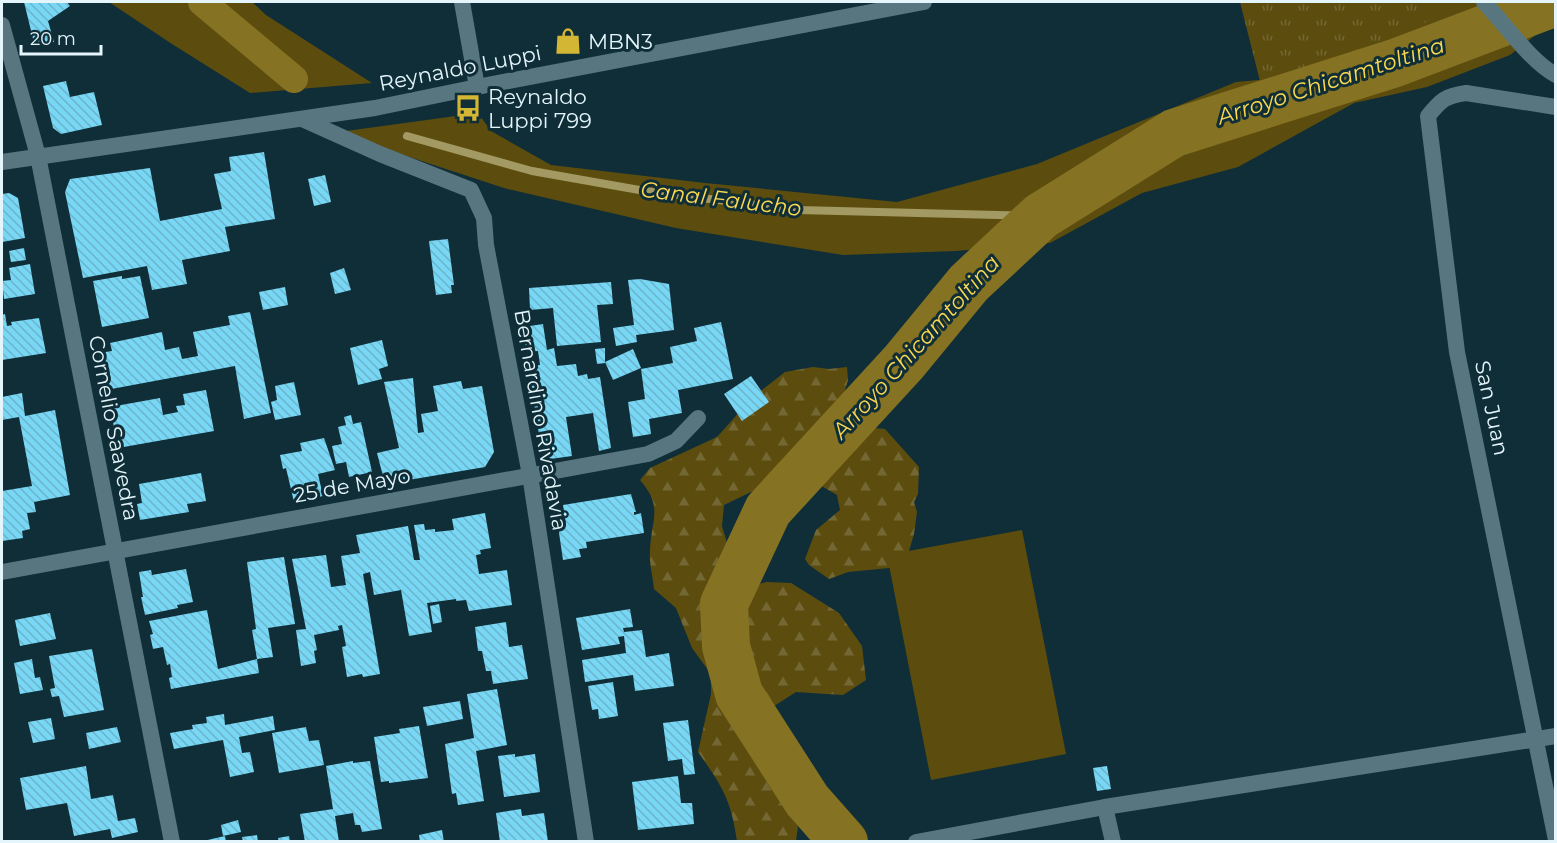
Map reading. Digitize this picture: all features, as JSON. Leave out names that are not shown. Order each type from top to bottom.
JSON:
[{"type":"street","points":[[462,2],[477,87]]},
{"type":"street","name":"Reynaldo Luppi","points":[[2,162],[375,108],[921,2]]},
{"type":"street","points":[[1484,2],[1531,53],[1556,75]]},
{"type":"street","name":"Cornelio Saavedra","points":[[2,25],[38,156],[172,842]]},
{"type":"street","name":"San Juan","points":[[1556,107],[1466,93],[1451,95],[1440,101],[1428,116],[1457,352],[1556,840]]},
{"type":"street","name":"Bernardino Rivadavia","points":[[302,119],[380,154],[471,190],[484,218],[486,245],[530,475],[586,842]]},
{"type":"street","name":"25 de Mayo","points":[[2,572],[648,454],[676,441],[698,418]]},
{"type":"street","points":[[916,842],[1105,807],[1556,736]]},
{"type":"street","points":[[1105,807],[1113,842]]},
{"type":"green space","points":[[109,2],[252,2],[266,15],[372,83],[250,93]]},
{"type":"green space","points":[[1240,2],[1442,2],[1439,12],[1392,48],[1324,79],[1262,89]]},
{"type":"green space","points":[[1437,2],[1555,2],[1555,20],[1510,55],[1427,87],[1354,103],[1238,167],[1142,193],[1050,243],[955,251],[843,255],[676,228],[504,188],[391,151],[346,131],[478,113],[491,131],[551,165],[897,202],[1037,164],[1236,82],[1279,78]]},
{"type":"green space","points":[[813,367],[829,369],[847,367],[848,380],[844,394],[864,427],[885,429],[919,467],[918,494],[914,502],[917,512],[914,534],[906,561],[899,567],[848,572],[829,579],[809,565],[805,559],[816,530],[840,510],[837,495],[818,484],[774,481],[724,505],[722,526],[740,588],[767,582],[791,583],[839,613],[862,646],[866,680],[843,695],[796,692],[750,725],[753,747],[798,827],[796,841],[737,841],[728,803],[698,752],[711,694],[711,674],[692,648],[676,608],[654,589],[650,556],[654,506],[652,498],[640,480],[650,468],[717,437],[753,397],[785,372]]},
{"type":"green space","points":[[1022,530],[1066,754],[931,780],[887,555]]},
{"type":"building","points":[[24,2],[67,2],[70,6],[48,21],[54,42],[35,47]]},
{"type":"building","points":[[66,81],[70,97],[94,92],[102,125],[61,134],[53,128],[43,86]]},
{"type":"building","points":[[264,152],[275,219],[225,227],[230,251],[182,260],[187,284],[152,290],[147,266],[83,278],[65,192],[70,179],[150,168],[160,221],[222,209],[214,174],[231,171],[229,157]]},
{"type":"building","points":[[325,175],[331,202],[314,206],[308,179]]},
{"type":"building","points":[[9,193],[18,198],[25,238],[2,242],[2,194]]},
{"type":"building","points":[[448,239],[454,285],[451,285],[452,293],[436,295],[429,241]]},
{"type":"building","points":[[24,248],[26,260],[11,262],[9,251]]},
{"type":"building","points":[[30,264],[35,294],[4,299],[2,281],[11,280],[9,268]]},
{"type":"building","points":[[344,268],[351,290],[335,294],[330,273]]},
{"type":"building","points":[[122,276],[122,279],[140,276],[149,318],[102,327],[93,281]]},
{"type":"building","points":[[640,279],[669,284],[674,330],[636,335],[637,342],[616,346],[613,328],[634,325],[628,280]]},
{"type":"building","points":[[611,282],[613,304],[597,305],[601,342],[557,346],[553,308],[530,310],[529,288]]},
{"type":"building","points":[[285,287],[288,305],[263,310],[259,292]]},
{"type":"building","points":[[250,312],[271,413],[244,419],[235,366],[106,390],[99,353],[112,351],[110,343],[162,332],[165,350],[179,347],[182,359],[198,356],[193,332],[230,325],[228,316]]},
{"type":"building","points":[[5,314],[7,326],[12,325],[11,322],[39,318],[46,353],[2,360],[2,315]]},
{"type":"building","points":[[721,322],[733,379],[678,390],[682,413],[649,419],[651,434],[633,437],[628,402],[645,399],[641,369],[673,363],[670,347],[697,341],[694,328]]},
{"type":"building","points":[[543,324],[547,350],[554,348],[557,366],[576,364],[578,376],[587,374],[588,379],[600,377],[611,448],[599,451],[593,413],[566,417],[572,456],[543,460],[528,366],[540,365],[538,351],[526,352],[523,327]]},
{"type":"building","points":[[382,340],[388,366],[379,369],[382,379],[358,385],[350,348]]},
{"type":"building","points":[[605,348],[605,363],[597,364],[595,349]]},
{"type":"building","points":[[633,349],[641,368],[613,380],[605,362]]},
{"type":"building","points":[[751,376],[769,402],[742,421],[724,394]]},
{"type":"building","points":[[413,378],[418,433],[424,432],[421,414],[438,411],[433,386],[461,381],[463,389],[482,386],[494,452],[485,467],[385,484],[377,453],[399,448],[384,382]]},
{"type":"building","points":[[294,382],[301,415],[275,420],[271,402],[277,400],[275,386]]},
{"type":"building","points":[[206,390],[214,431],[118,448],[110,407],[160,398],[163,415],[178,412],[176,406],[185,405],[183,394]]},
{"type":"building","points":[[22,393],[25,416],[55,410],[70,495],[34,502],[36,512],[27,513],[30,529],[22,531],[23,538],[2,541],[2,491],[32,486],[19,417],[2,420],[2,397]]},
{"type":"building","points":[[351,415],[353,424],[361,422],[372,472],[349,477],[346,462],[336,464],[332,446],[342,444],[338,427],[346,425],[344,417]]},
{"type":"building","points":[[324,438],[335,470],[318,474],[323,496],[294,502],[286,468],[283,469],[280,455],[302,451],[300,443]]},
{"type":"building","points":[[201,473],[206,501],[187,504],[189,512],[140,520],[137,504],[142,503],[139,484]]},
{"type":"building","points":[[631,494],[636,512],[634,515],[641,513],[644,533],[586,542],[587,548],[579,549],[581,557],[563,560],[558,526],[566,525],[563,505]]},
{"type":"building","points":[[485,513],[491,548],[480,550],[481,554],[476,555],[479,574],[507,570],[512,605],[469,611],[466,600],[427,603],[432,632],[409,636],[401,590],[374,595],[370,572],[363,574],[380,674],[347,677],[342,647],[346,646],[342,625],[338,626],[339,630],[314,635],[317,650],[314,651],[316,663],[301,666],[296,630],[306,629],[292,559],[326,555],[331,587],[346,585],[341,556],[360,553],[356,535],[408,526],[414,560],[420,560],[414,525],[424,524],[425,530],[435,529],[435,532],[454,530],[452,519]]},
{"type":"building","points":[[284,557],[295,624],[268,628],[273,657],[257,659],[252,630],[256,629],[247,562]]},
{"type":"building","points":[[186,569],[193,602],[177,605],[178,608],[145,615],[139,572],[151,570],[152,575]]},
{"type":"building","points":[[439,604],[442,622],[433,624],[430,606]]},
{"type":"building","points":[[630,609],[633,627],[623,628],[624,632],[642,630],[646,657],[669,653],[674,686],[635,691],[633,675],[585,682],[582,660],[626,653],[624,636],[618,637],[620,644],[582,650],[576,618]]},
{"type":"building","points":[[207,610],[218,669],[257,659],[259,673],[171,689],[170,664],[167,665],[163,647],[153,649],[150,635],[153,634],[149,621]]},
{"type":"building","points":[[50,613],[56,639],[20,646],[15,620]]},
{"type":"building","points":[[506,622],[509,647],[522,645],[528,679],[493,684],[491,671],[486,671],[482,651],[478,651],[475,627]]},
{"type":"building","points":[[92,649],[104,710],[64,717],[59,696],[52,697],[50,689],[55,688],[49,656]]},
{"type":"building","points":[[32,659],[35,678],[40,677],[43,690],[20,694],[14,663]]},
{"type":"building","points":[[613,682],[618,716],[599,719],[598,709],[592,710],[588,686]]},
{"type":"building","points":[[497,689],[507,745],[476,751],[484,801],[458,805],[456,793],[452,794],[445,744],[474,738],[467,694]]},
{"type":"building","points":[[460,701],[463,719],[427,726],[423,707]]},
{"type":"building","points":[[224,714],[225,725],[273,716],[275,730],[239,737],[242,753],[250,752],[254,772],[230,777],[223,740],[174,749],[170,733],[193,729],[192,725],[207,723],[206,717]]},
{"type":"building","points":[[51,718],[55,739],[33,743],[28,722]]},
{"type":"building","points":[[688,720],[695,774],[684,775],[682,759],[668,761],[663,723]]},
{"type":"building","points":[[419,726],[428,778],[381,782],[374,737],[400,733],[399,729]]},
{"type":"building","points":[[117,727],[121,742],[89,749],[86,733]]},
{"type":"building","points":[[306,727],[309,741],[319,740],[324,765],[279,773],[272,733]]},
{"type":"building","points":[[515,754],[515,757],[535,754],[540,792],[504,797],[498,756]]},
{"type":"building","points":[[353,761],[353,763],[370,761],[382,829],[362,832],[360,825],[355,825],[353,813],[335,816],[339,842],[305,842],[300,814],[333,809],[326,766]]},
{"type":"building","points":[[86,766],[91,799],[113,795],[118,821],[135,818],[138,832],[112,838],[110,829],[74,836],[67,803],[26,810],[20,778]]},
{"type":"building","points":[[1107,766],[1111,789],[1097,791],[1093,768]]},
{"type":"building","points":[[678,776],[681,803],[692,803],[694,824],[638,830],[632,782]]},
{"type":"building","points":[[521,809],[522,816],[544,813],[548,842],[500,842],[496,813]]},
{"type":"building","points":[[238,820],[241,832],[223,836],[221,825]]},
{"type":"building","points":[[442,830],[444,842],[420,842],[419,835]]},
{"type":"building","points":[[257,835],[258,842],[243,842],[242,837]]},
{"type":"building","points":[[225,836],[226,842],[203,842],[203,841]]},
{"type":"building","points":[[289,836],[290,842],[279,842],[278,838]]},
{"type":"waterway","name":"Canal Falucho","points":[[202,2],[294,79]]},
{"type":"waterway","name":"Arroyo Chicamtoltina","points":[[844,842],[807,800],[739,694],[726,646],[724,604],[768,510],[904,362],[969,283],[1041,216],[1174,133],[1395,63],[1556,2]]},
{"type":"waterway","name":"Canal Falucho","points":[[407,136],[532,171],[645,191],[798,210],[1041,216]]},
{"type":"place","name":"MBN3","points":[[568,41]]},
{"type":"place","name":"Reynaldo Luppi 799","points":[[468,108]]}]
